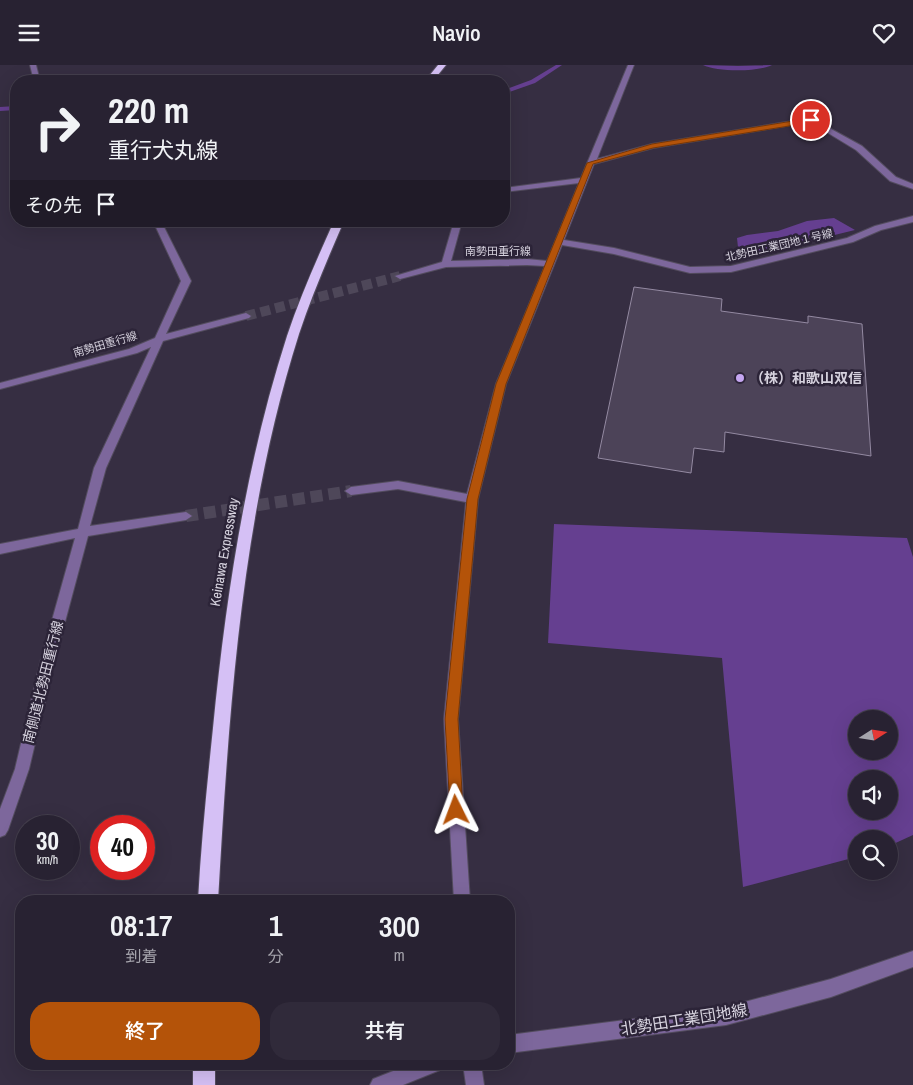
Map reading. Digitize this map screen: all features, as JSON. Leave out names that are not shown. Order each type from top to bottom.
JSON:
[{"type":"highway","points":[[434,75],[442,65]]},
{"type":"highway","name":"Keinawa Expressway","points":[[208,895],[218,743],[237,579],[262,448],[288,351],[313,280],[336,227]]},
{"type":"highway","points":[[204,1070],[204,1085]]},
{"type":"street","points":[[462,895],[451,719],[472,499],[501,384],[631,65]]},
{"type":"street","points":[[590,163],[652,146],[811,120],[859,148],[892,179],[913,187]]},
{"type":"street","points":[[510,189],[583,180]]},
{"type":"street","name":"北勢田工業団地１号線","points":[[560,242],[614,251],[690,271],[731,269],[850,240],[878,229],[913,219]]},
{"type":"street","name":"南側道北勢田重行線","points":[[0,830],[22,769],[46,663],[100,468],[186,281],[160,227]]},
{"type":"street","name":"南勢田重行線","points":[[446,265],[456,227]]},
{"type":"street","name":"南勢田重行線","points":[[400,276],[446,265],[527,262],[550,265]]},
{"type":"street","name":"南勢田重行線","points":[[0,386],[133,351],[160,339],[246,316]]},
{"type":"street","points":[[351,491],[398,485],[472,499]]},
{"type":"street","points":[[0,549],[82,532],[186,517]]},
{"type":"street","name":"北勢田工業団地線","points":[[515,1044],[726,1016],[831,988],[913,959]]},
{"type":"street","points":[[379,1085],[418,1070]]},
{"type":"street","points":[[473,1070],[475,1085]]},
{"type":"shaded area","points":[[834,218],[855,230],[739,257],[737,238],[778,231],[807,221]]},
{"type":"shaded area","points":[[554,524],[907,538],[913,557],[913,835],[898,842],[898,830],[848,830],[848,859],[743,887],[722,658],[548,643]]},
{"type":"building","name":"（株）和歌山双信","points":[[634,287],[722,299],[721,311],[808,323],[808,316],[862,324],[871,456],[725,432],[724,452],[694,448],[691,473],[598,458]]},
{"type":"waterway","points":[[510,90],[545,75],[559,65]]},
{"type":"waterway","points":[[706,65],[738,68],[769,65]]},
{"type":"waterway","points":[[0,109],[10,108]]},
{"type":"tunnel","points":[[246,316],[400,276]]},
{"type":"tunnel","points":[[186,516],[351,491]]},
{"type":"place","name":"（株）和歌山双信","points":[[740,378]]},
{"type":"route","points":[[456,810],[451,719],[472,499],[501,384],[560,242],[590,163],[652,146],[811,120]]}]
